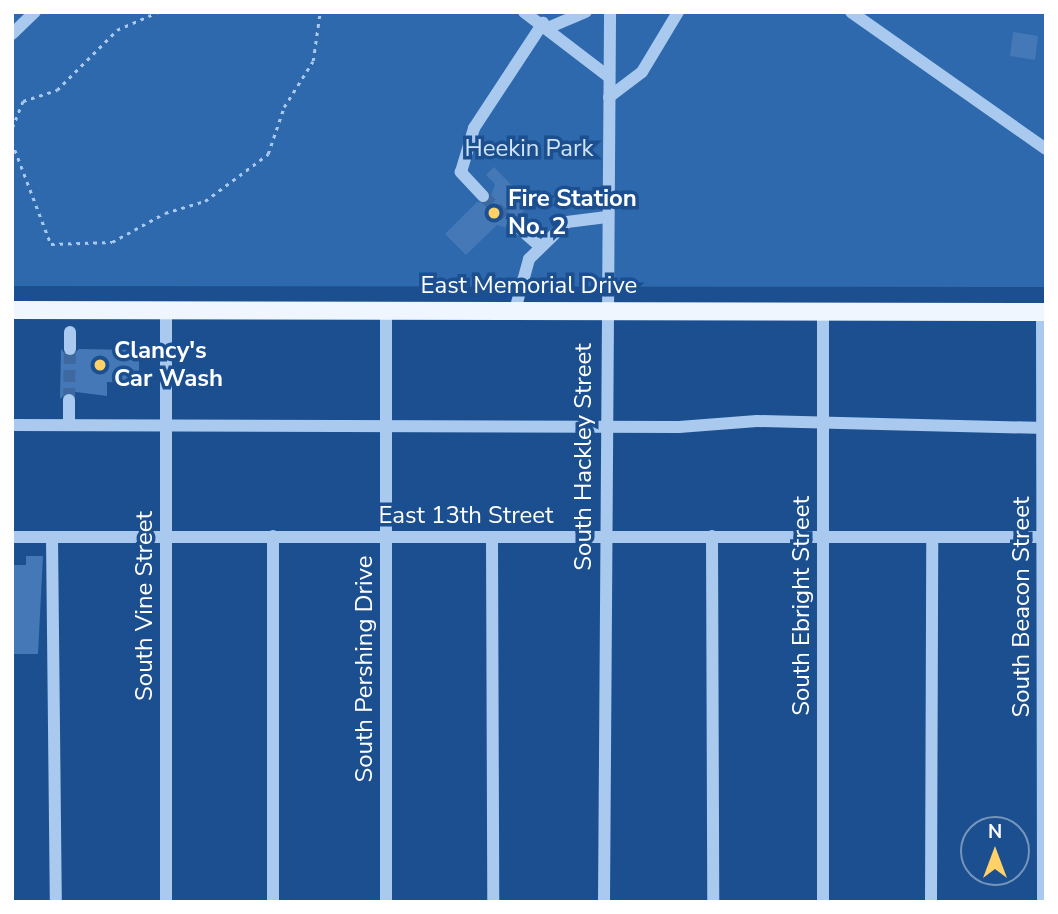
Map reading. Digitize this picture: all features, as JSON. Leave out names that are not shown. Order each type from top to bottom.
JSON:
[{"type":"main road","name":"East Memorial Drive","points":[[12,310],[1044,312]]},
{"type":"street","points":[[12,34],[35,12]]},
{"type":"street","points":[[524,12],[547,25],[609,77]]},
{"type":"street","points":[[483,196],[461,173],[474,128],[547,25],[586,12]]},
{"type":"street","name":"South Hackley Street","points":[[604,902],[610,12]]},
{"type":"street","points":[[609,97],[642,72],[678,12]]},
{"type":"street","points":[[851,12],[1046,149]]},
{"type":"street","points":[[515,310],[521,273],[541,247],[567,222],[607,217]]},
{"type":"street","points":[[512,222],[541,247]]},
{"type":"street","name":"South Pershing Drive","points":[[386,310],[386,902]]},
{"type":"street","name":"South Vine Street","points":[[166,311],[166,902]]},
{"type":"street","name":"South Ebright Street","points":[[823,311],[823,902]]},
{"type":"street","name":"South Beacon Street","points":[[1043,902],[1044,312]]},
{"type":"street","points":[[70,332],[70,349]]},
{"type":"street","points":[[69,400],[69,424]]},
{"type":"street","points":[[12,425],[823,423],[1044,428]]},
{"type":"street","name":"East 13th Street","points":[[12,537],[1045,537]]},
{"type":"street","points":[[52,537],[56,902]]},
{"type":"street","points":[[272,902],[273,537]]},
{"type":"street","points":[[492,537],[493,902]]},
{"type":"street","points":[[712,537],[713,902]]},
{"type":"street","points":[[931,902],[932,537]]},
{"type":"path","points":[[12,105],[18,107],[72,79],[117,30],[158,12]]},
{"type":"path","points":[[12,142],[51,244],[112,242],[165,213],[205,201],[268,154],[284,107],[313,61],[320,12]]},
{"type":"path","points":[[12,128],[18,107]]},
{"type":"green space","name":"Heekin Park","points":[[12,12],[1046,12],[1046,287],[12,286]]},
{"type":"building","points":[[1013,32],[1038,36],[1035,60],[1010,56]]},
{"type":"building","name":"Fire Station No. 2","points":[[494,167],[530,204],[518,216],[506,216],[506,228],[497,225],[466,255],[445,234],[477,202],[489,202],[495,184],[486,175]]},
{"type":"building","name":"Clancy's Car Wash","points":[[61,349],[69,358],[79,349],[139,350],[139,383],[107,382],[107,396],[68,391],[60,399]]},
{"type":"building","points":[[26,556],[43,556],[38,654],[12,654],[12,565],[26,565]]},
{"type":"tunnel","points":[[483,196],[512,222]]},
{"type":"tunnel","points":[[69,400],[70,349]]},
{"type":"place","name":"Fire Station No. 2","points":[[494,213]]},
{"type":"place","name":"Clancy's Car Wash","points":[[100,365]]}]
